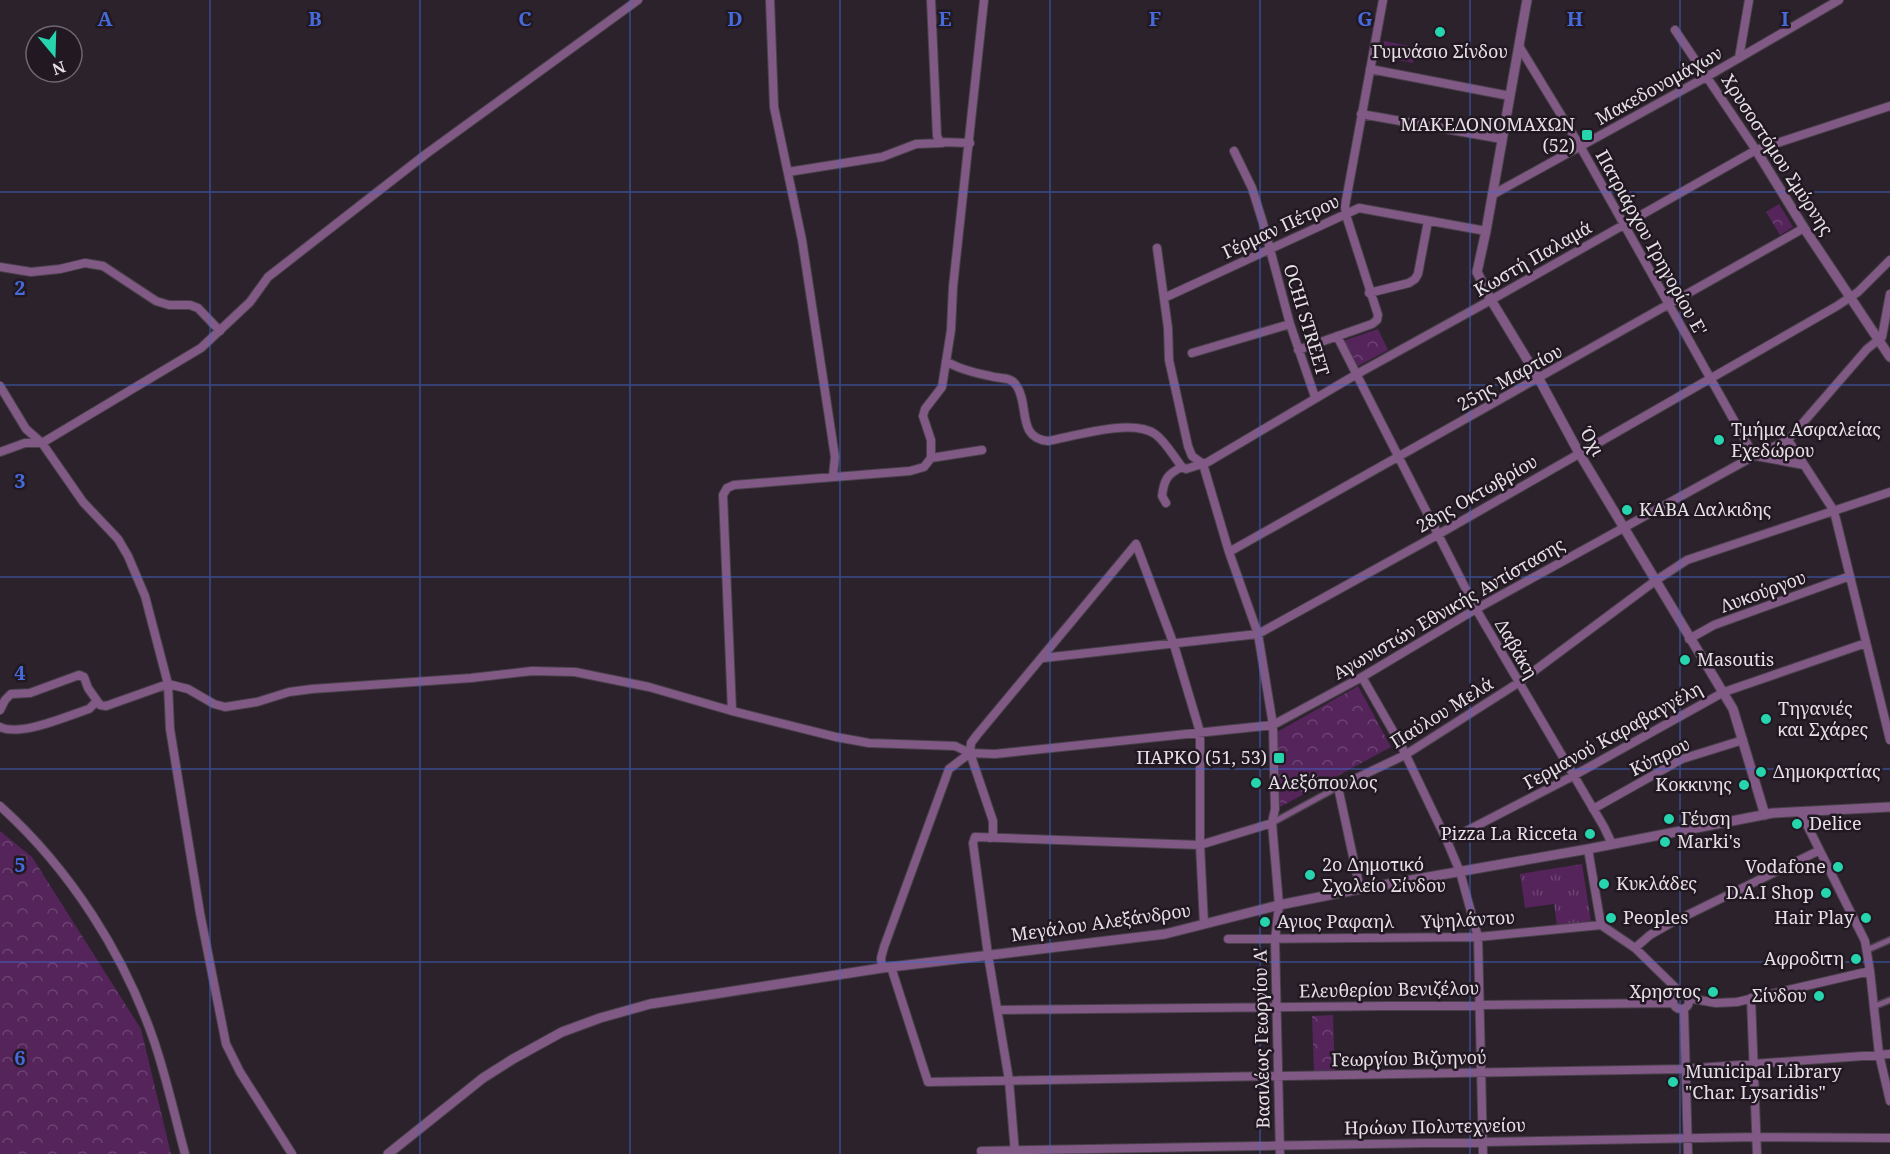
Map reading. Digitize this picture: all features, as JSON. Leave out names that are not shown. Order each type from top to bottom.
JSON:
[{"type":"street","points":[[0,452],[25,443],[42,443],[201,348],[250,302],[268,277],[426,154],[638,0]]},
{"type":"street","points":[[770,0],[774,107],[802,240],[835,457],[833,476]]},
{"type":"street","points":[[931,0],[937,136],[942,143]]},
{"type":"street","points":[[732,711],[723,495],[725,490],[734,485],[918,470],[924,467],[931,458],[931,440],[923,416],[925,409],[942,387],[951,330],[953,287],[984,0]]},
{"type":"street","points":[[1298,350],[1377,320],[1378,315],[1369,293],[1346,215],[1346,197],[1383,0]]},
{"type":"street","name":"Όχι","points":[[1527,0],[1477,272],[1623,528],[1689,639],[1724,692]]},
{"type":"street","points":[[1739,58],[1749,0]]},
{"type":"street","name":"Μακεδονομάχων","points":[[1492,195],[1708,76],[1839,0]]},
{"type":"street","name":"Χρυσοστόμου Σμύρνης","points":[[1675,30],[1708,76],[1804,228],[1890,357]]},
{"type":"street","name":"Πατριάρχου Γρηγορίου Ε'","points":[[1519,46],[1580,147],[1755,456]]},
{"type":"street","points":[[1370,69],[1510,96]]},
{"type":"street","name":"Κωστή Παλαμά","points":[[1203,464],[1357,374],[1756,150],[1890,106]]},
{"type":"street","points":[[1361,114],[1502,140]]},
{"type":"street","points":[[788,172],[882,157],[916,144],[970,143]]},
{"type":"street","name":"OCHI STREET","points":[[1234,151],[1252,188],[1290,324],[1315,398]]},
{"type":"street","name":"Γέρμαν Πέτρου","points":[[1164,298],[1353,210],[1365,207],[1486,231]]},
{"type":"street","points":[[1369,293],[1410,283],[1415,279],[1418,274],[1428,221]]},
{"type":"street","name":"25ης Μαρτίου","points":[[1229,552],[1804,228]]},
{"type":"street","name":"Βασιλέως Γεωργίου Α'","points":[[1157,248],[1168,328],[1168,360],[1188,446],[1192,456],[1203,464],[1229,552],[1258,634],[1273,725],[1275,809],[1272,823],[1279,905],[1275,940],[1280,1154]]},
{"type":"street","name":"28ης Οκτωβρίου","points":[[1043,658],[1258,634],[1439,534],[1850,298],[1890,260]]},
{"type":"street","points":[[0,267],[31,272],[60,269],[85,263],[103,266],[156,301],[169,305],[190,304],[198,308],[220,331]]},
{"type":"street","points":[[1880,341],[1884,333],[1890,294]]},
{"type":"street","points":[[1192,353],[1290,324]]},
{"type":"street","name":"Δαβάκη","points":[[1337,336],[1476,609],[1612,844]]},
{"type":"street","name":"Αγωνιστών Εθνικής Αντίστασης","points":[[168,684],[188,689],[214,704],[225,707],[257,702],[312,688],[471,678],[532,671],[575,672],[649,687],[732,711],[869,743],[955,746],[970,753],[995,754],[1273,725],[1362,677],[1476,609],[1788,440],[1867,348],[1880,341]]},
{"type":"street","points":[[946,361],[954,366],[1014,382],[1020,393],[1027,428],[1040,441],[1119,428],[1144,429],[1161,439],[1182,467],[1186,469],[1203,464]]},
{"type":"street","points":[[0,386],[26,429],[42,443],[78,495],[111,531],[128,556],[145,596],[168,684],[170,729],[200,913],[226,1044],[240,1072],[292,1154]]},
{"type":"street","points":[[1788,440],[1834,512],[1890,740]]},
{"type":"street","points":[[931,458],[982,450]]},
{"type":"street","points":[[1755,456],[1804,465]]},
{"type":"street","points":[[1167,503],[1162,496],[1164,481],[1171,473],[1182,467]]},
{"type":"street","name":"Παύλου Μελά","points":[[988,955],[973,843],[975,837],[1200,845],[1272,823],[1338,787],[1405,755],[1518,683],[1655,581],[1688,560],[1890,492]]},
{"type":"street","points":[[990,838],[993,834],[993,821],[970,753],[971,743],[1136,544],[1174,645],[1200,732],[1200,845],[1204,924]]},
{"type":"street","name":"Λυκούργου","points":[[1689,639],[1714,625],[1850,576]]},
{"type":"street","name":"Γερμανού Καραβαγγέλη","points":[[1447,841],[1574,776],[1724,692],[1866,643]]},
{"type":"street","points":[[0,710],[11,694],[30,693],[78,675],[84,677],[88,688],[100,705],[106,706],[168,684]]},
{"type":"street","points":[[1362,677],[1405,755],[1447,841],[1460,872],[1478,937],[1483,1154]]},
{"type":"street","points":[[1724,692],[1733,710],[1765,815]]},
{"type":"street","points":[[0,727],[7,730],[20,730],[89,709],[97,701]]},
{"type":"street","name":"Κύπρου","points":[[1593,808],[1682,759],[1743,740]]},
{"type":"street","points":[[887,968],[881,958],[884,947],[949,770],[970,753]]},
{"type":"street","points":[[1338,787],[1360,889]]},
{"type":"street","points":[[0,806],[34,840],[94,916],[120,965],[154,1043],[185,1154]]},
{"type":"street","name":"Μεγάλου Αλεξάνδρου","points":[[387,1154],[483,1078],[562,1032],[600,1018],[668,1001],[887,968],[1165,934],[1279,905],[1765,815],[1890,807]]},
{"type":"street","points":[[1801,813],[1818,851],[1861,931],[1867,950],[1879,1054],[1890,1101]]},
{"type":"street","points":[[1588,849],[1601,925],[1635,948],[1685,996],[1689,1003],[1684,1009],[1688,1154]]},
{"type":"street","points":[[1635,948],[1650,935],[1671,923],[1818,851]]},
{"type":"street","name":"Υψηλάντου","points":[[1228,939],[1478,937],[1601,925]]},
{"type":"street","points":[[1867,950],[1890,940]]},
{"type":"street","points":[[988,955],[1009,1080],[1015,1152]]},
{"type":"street","name":"Γεωργίου Βιζυηνού","points":[[887,968],[928,1082],[1684,1069],[1890,1054]]},
{"type":"street","points":[[1684,1009],[1677,1008],[1673,1003],[1675,996],[1716,1003],[1737,1002],[1870,971]]},
{"type":"street","points":[[1751,998],[1757,1154]]},
{"type":"street","points":[[1873,1007],[1890,1000]]},
{"type":"street","name":"Ελευθερίου Βενιζέλου","points":[[998,1010],[1673,1003]]},
{"type":"street","name":"Ηρώων Πολυτεχνείου","points":[[981,1150],[1015,1152],[1280,1144],[1757,1137],[1890,1138]]},
{"type":"green space","points":[[1384,41],[1416,47],[1413,63],[1381,57]]},
{"type":"green space","points":[[1779,204],[1793,227],[1780,235],[1766,212]]},
{"type":"green space","points":[[1378,329],[1388,350],[1356,367],[1343,341]]},
{"type":"green space","points":[[1358,686],[1391,747],[1280,807],[1277,732]]},
{"type":"green space","points":[[0,831],[32,857],[141,1029],[171,1154],[0,1154]]},
{"type":"green space","points":[[1582,864],[1591,921],[1557,926],[1554,904],[1525,908],[1520,874]]},
{"type":"green space","points":[[1333,1015],[1335,1072],[1314,1073],[1312,1016]]},
{"type":"place","name":"Γυμνάσιο Σίνδου","points":[[1440,32]]},
{"type":"place","name":"ΜΑΚΕΔΟΝΟΜΑΧΩΝ (52)","points":[[1587,135]]},
{"type":"place","name":"Τμήμα Ασφαλείας Εχεδώρου","points":[[1719,440]]},
{"type":"place","name":"ΚΑΒΑ Δαλκιδης","points":[[1627,510]]},
{"type":"place","name":"Masoutis","points":[[1685,660]]},
{"type":"place","name":"Τηγανιές και Σχάρες","points":[[1766,719]]},
{"type":"place","name":"ΠΑΡΚΟ (51, 53)","points":[[1279,758]]},
{"type":"place","name":"Δημοκρατίας","points":[[1761,772]]},
{"type":"place","name":"Αλεξόπουλος","points":[[1256,783]]},
{"type":"place","name":"Κοκκινης","points":[[1744,785]]},
{"type":"place","name":"Γέυση","points":[[1669,819]]},
{"type":"place","name":"Delice","points":[[1797,824]]},
{"type":"place","name":"Pizza La Ricceta","points":[[1590,834]]},
{"type":"place","name":"Marki's","points":[[1665,842]]},
{"type":"place","name":"Vodafone","points":[[1838,867]]},
{"type":"place","name":"2o Δημοτικό Σχολείο Σίνδου","points":[[1310,875]]},
{"type":"place","name":"Κυκλάδες","points":[[1604,884]]},
{"type":"place","name":"D.A.I Shop","points":[[1826,893]]},
{"type":"place","name":"Peoples","points":[[1611,918]]},
{"type":"place","name":"Hair Play","points":[[1866,918]]},
{"type":"place","name":"Αγιος Ραφαηλ","points":[[1265,922]]},
{"type":"place","name":"Αφροδιτη","points":[[1856,959]]},
{"type":"place","name":"Χρηστος","points":[[1713,992]]},
{"type":"place","name":"Σίνδου","points":[[1819,996]]},
{"type":"place","name":"Municipal Library \"Char. Lysaridis\"","points":[[1673,1082]]}]
